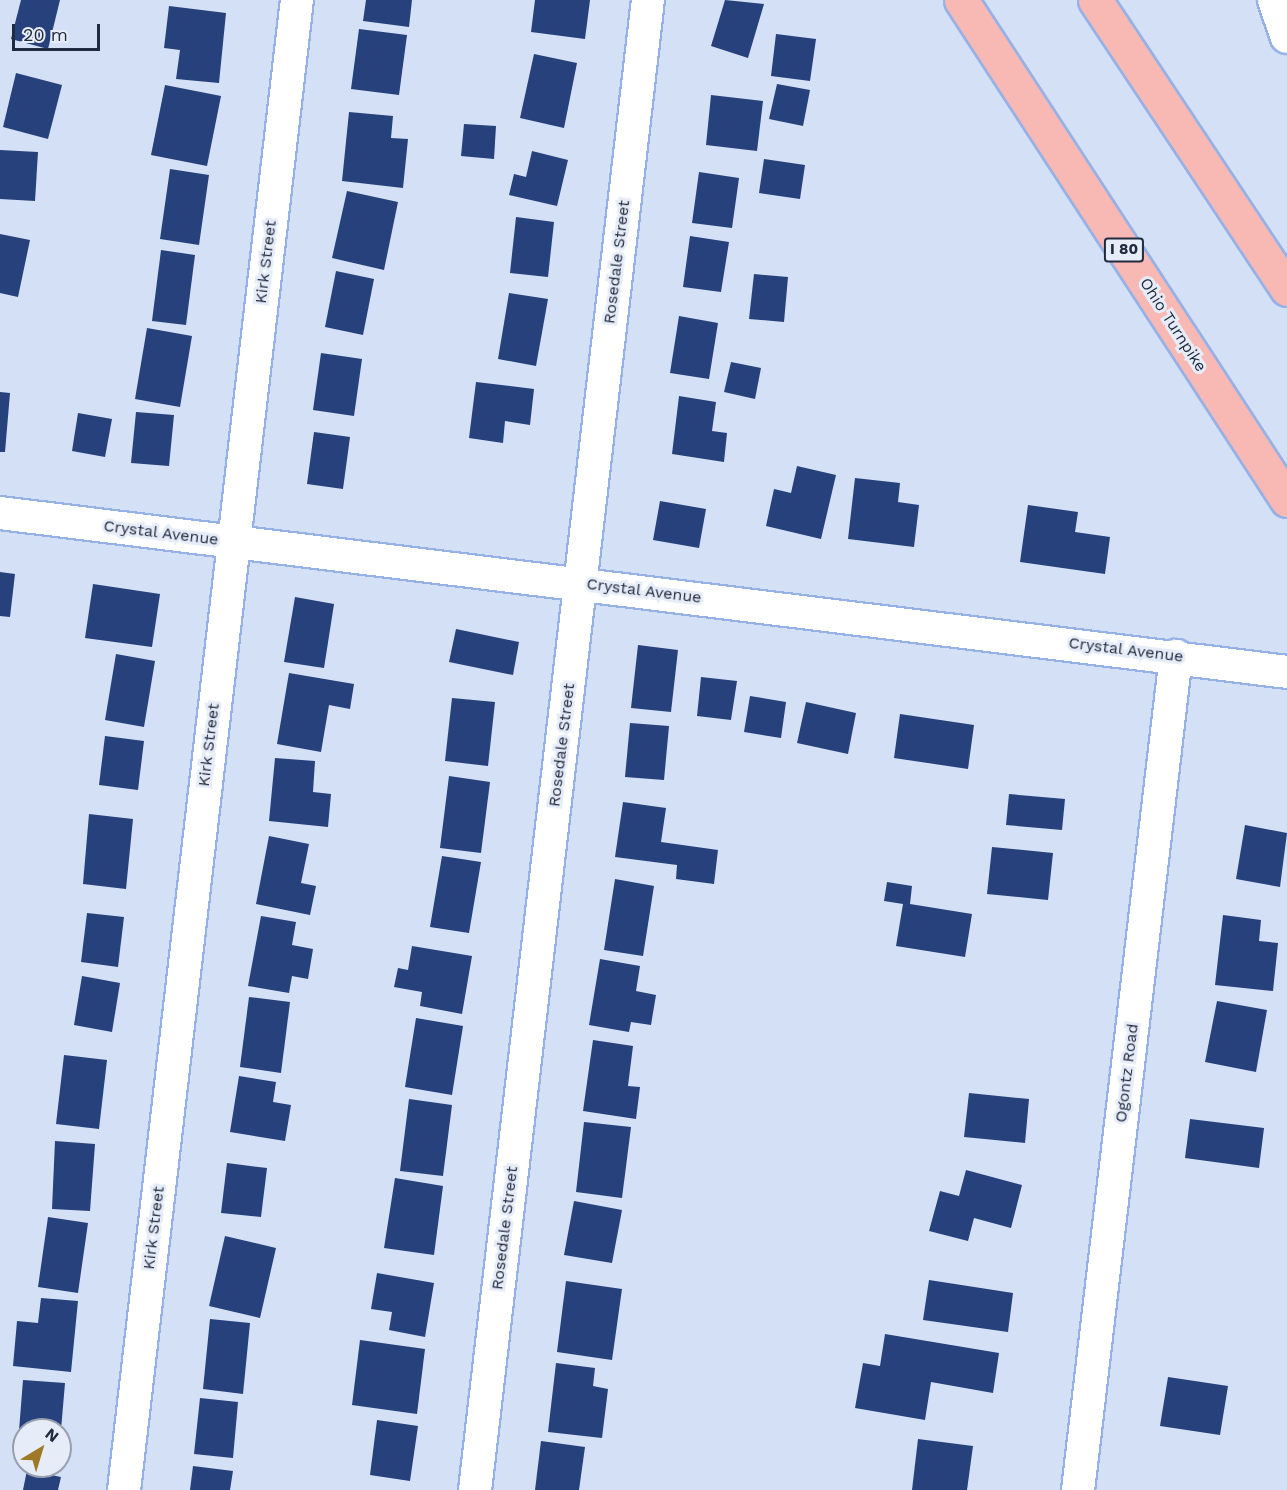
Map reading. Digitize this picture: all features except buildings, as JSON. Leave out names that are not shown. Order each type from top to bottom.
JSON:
[{"type":"highway","name":"Ohio Turnpike","points":[[962,0],[1287,500]]},
{"type":"highway","points":[[1095,0],[1287,289]]},
{"type":"street","name":"Kirk Street","points":[[124,1490],[232,541],[297,0]]},
{"type":"street","name":"Rosedale Street","points":[[475,1490],[648,0]]},
{"type":"street","points":[[1274,0],[1287,37]]},
{"type":"street","name":"Crystal Avenue","points":[[0,513],[1176,656],[1287,672]]},
{"type":"street","name":"Ogontz Road","points":[[1078,1490],[1176,656]]}]
